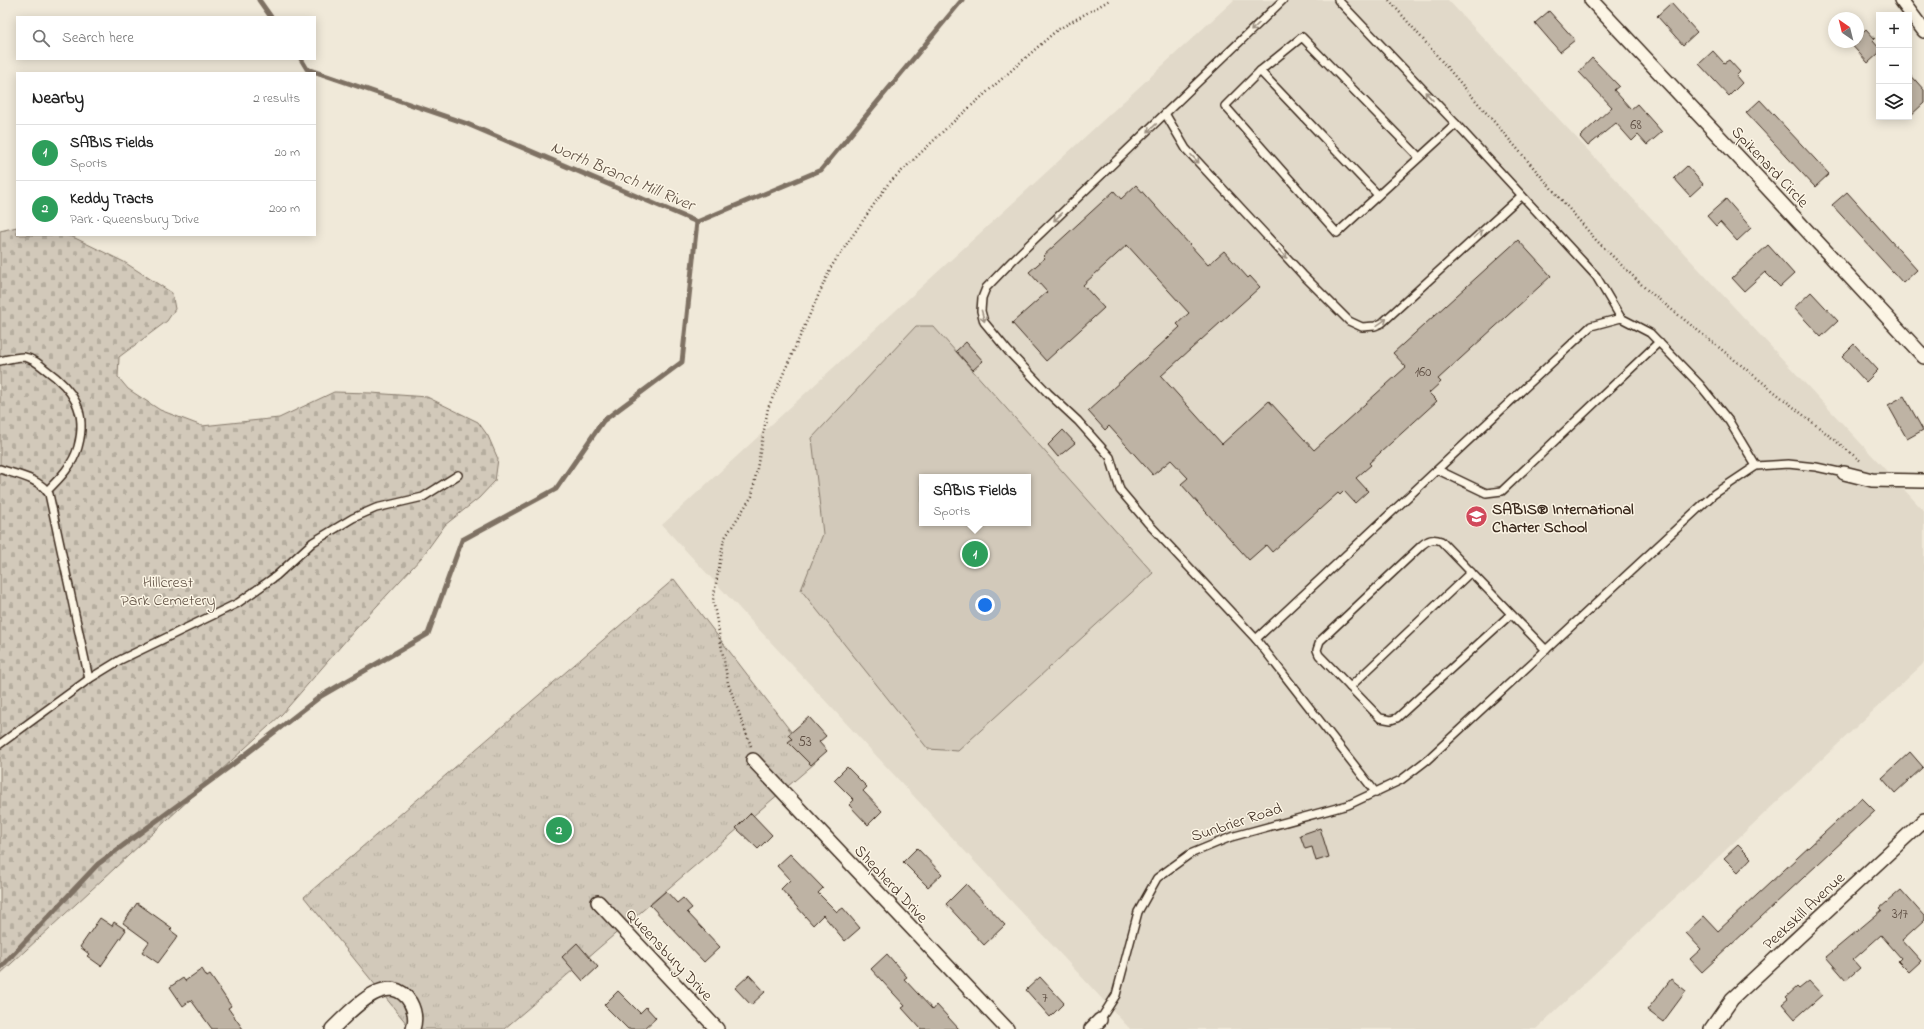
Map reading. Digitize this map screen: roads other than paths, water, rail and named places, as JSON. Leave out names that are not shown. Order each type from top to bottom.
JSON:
[{"type":"street","name":"Spikenard Circle","points":[[1591,0],[1924,357]]},
{"type":"street","points":[[1901,0],[1924,31]]},
{"type":"street","points":[[1844,473],[1872,480],[1924,481]]},
{"type":"street","name":"Shepherd Drive","points":[[754,760],[1007,1029]]},
{"type":"street","name":"Peekskill Avenue","points":[[1711,1029],[1732,999],[1924,820]]},
{"type":"street","name":"Queensbury Drive","points":[[598,902],[717,1029]]},
{"type":"street","points":[[332,1029],[366,997],[374,992],[384,990],[394,990],[409,1000],[414,1008],[415,1018],[413,1029]]},
{"type":"lane","points":[[1283,0],[1166,115],[1012,261],[986,288],[982,298],[981,311],[984,322],[1008,352],[1078,421],[1110,457],[1120,490],[1147,522],[1256,639],[1376,793]]},
{"type":"lane","points":[[1338,0],[1456,124],[1596,276],[1621,318],[1650,333],[1700,385],[1729,421],[1756,466],[1788,464],[1816,467],[1844,473]]},
{"type":"lane","points":[[1419,157],[1302,36],[1260,71],[1225,106],[1337,233],[1456,124]]},
{"type":"lane","points":[[1260,71],[1378,195]]},
{"type":"lane","points":[[1166,115],[1186,149],[1257,226],[1303,275],[1349,320],[1362,327],[1375,326],[1382,323],[1521,196]]},
{"type":"lane","points":[[1256,639],[1591,326],[1621,318]]},
{"type":"lane","points":[[1438,470],[1486,493],[1502,491],[1660,342]]},
{"type":"lane","points":[[0,361],[15,357],[34,361],[60,380],[69,390],[81,415],[79,446],[73,460],[47,491]]},
{"type":"lane","name":"Sunbrier Road","points":[[1096,1024],[1116,995],[1138,912],[1157,878],[1190,854],[1231,838],[1348,805],[1401,780],[1427,760],[1714,494],[1756,466]]},
{"type":"lane","points":[[0,469],[37,482],[47,491],[51,500],[89,680]]},
{"type":"lane","points":[[0,744],[89,680],[120,660],[238,603],[270,580],[313,542],[353,518],[376,508],[423,496],[458,475]]},
{"type":"lane","points":[[1511,614],[1397,718],[1391,720],[1380,718],[1319,656],[1317,650],[1320,641],[1429,540],[1436,539],[1441,541],[1546,650]]},
{"type":"lane","points":[[1350,687],[1471,572]]},
{"type":"waterway","name":"North Branch Mill River","points":[[259,0],[270,16]]},
{"type":"waterway","name":"North Branch Mill River","points":[[316,72],[465,123],[697,222],[821,170],[962,0]]},
{"type":"waterway","name":"North Branch Mill River","points":[[302,60],[307,69],[316,72]]},
{"type":"waterway","points":[[0,968],[98,864],[232,765],[321,696],[428,634],[462,540],[556,489],[603,421],[682,362],[697,222]]},
{"type":"place","name":"SABIS® International Charter School","points":[[1476,517]]},
{"type":"place","name":"SABIS Fields","points":[[975,554]]},
{"type":"place","name":"Keddy Tracts","points":[[559,830]]},
{"type":"park label","name":"Hillcrest Park Cemetery","points":[[168,590]]}]
